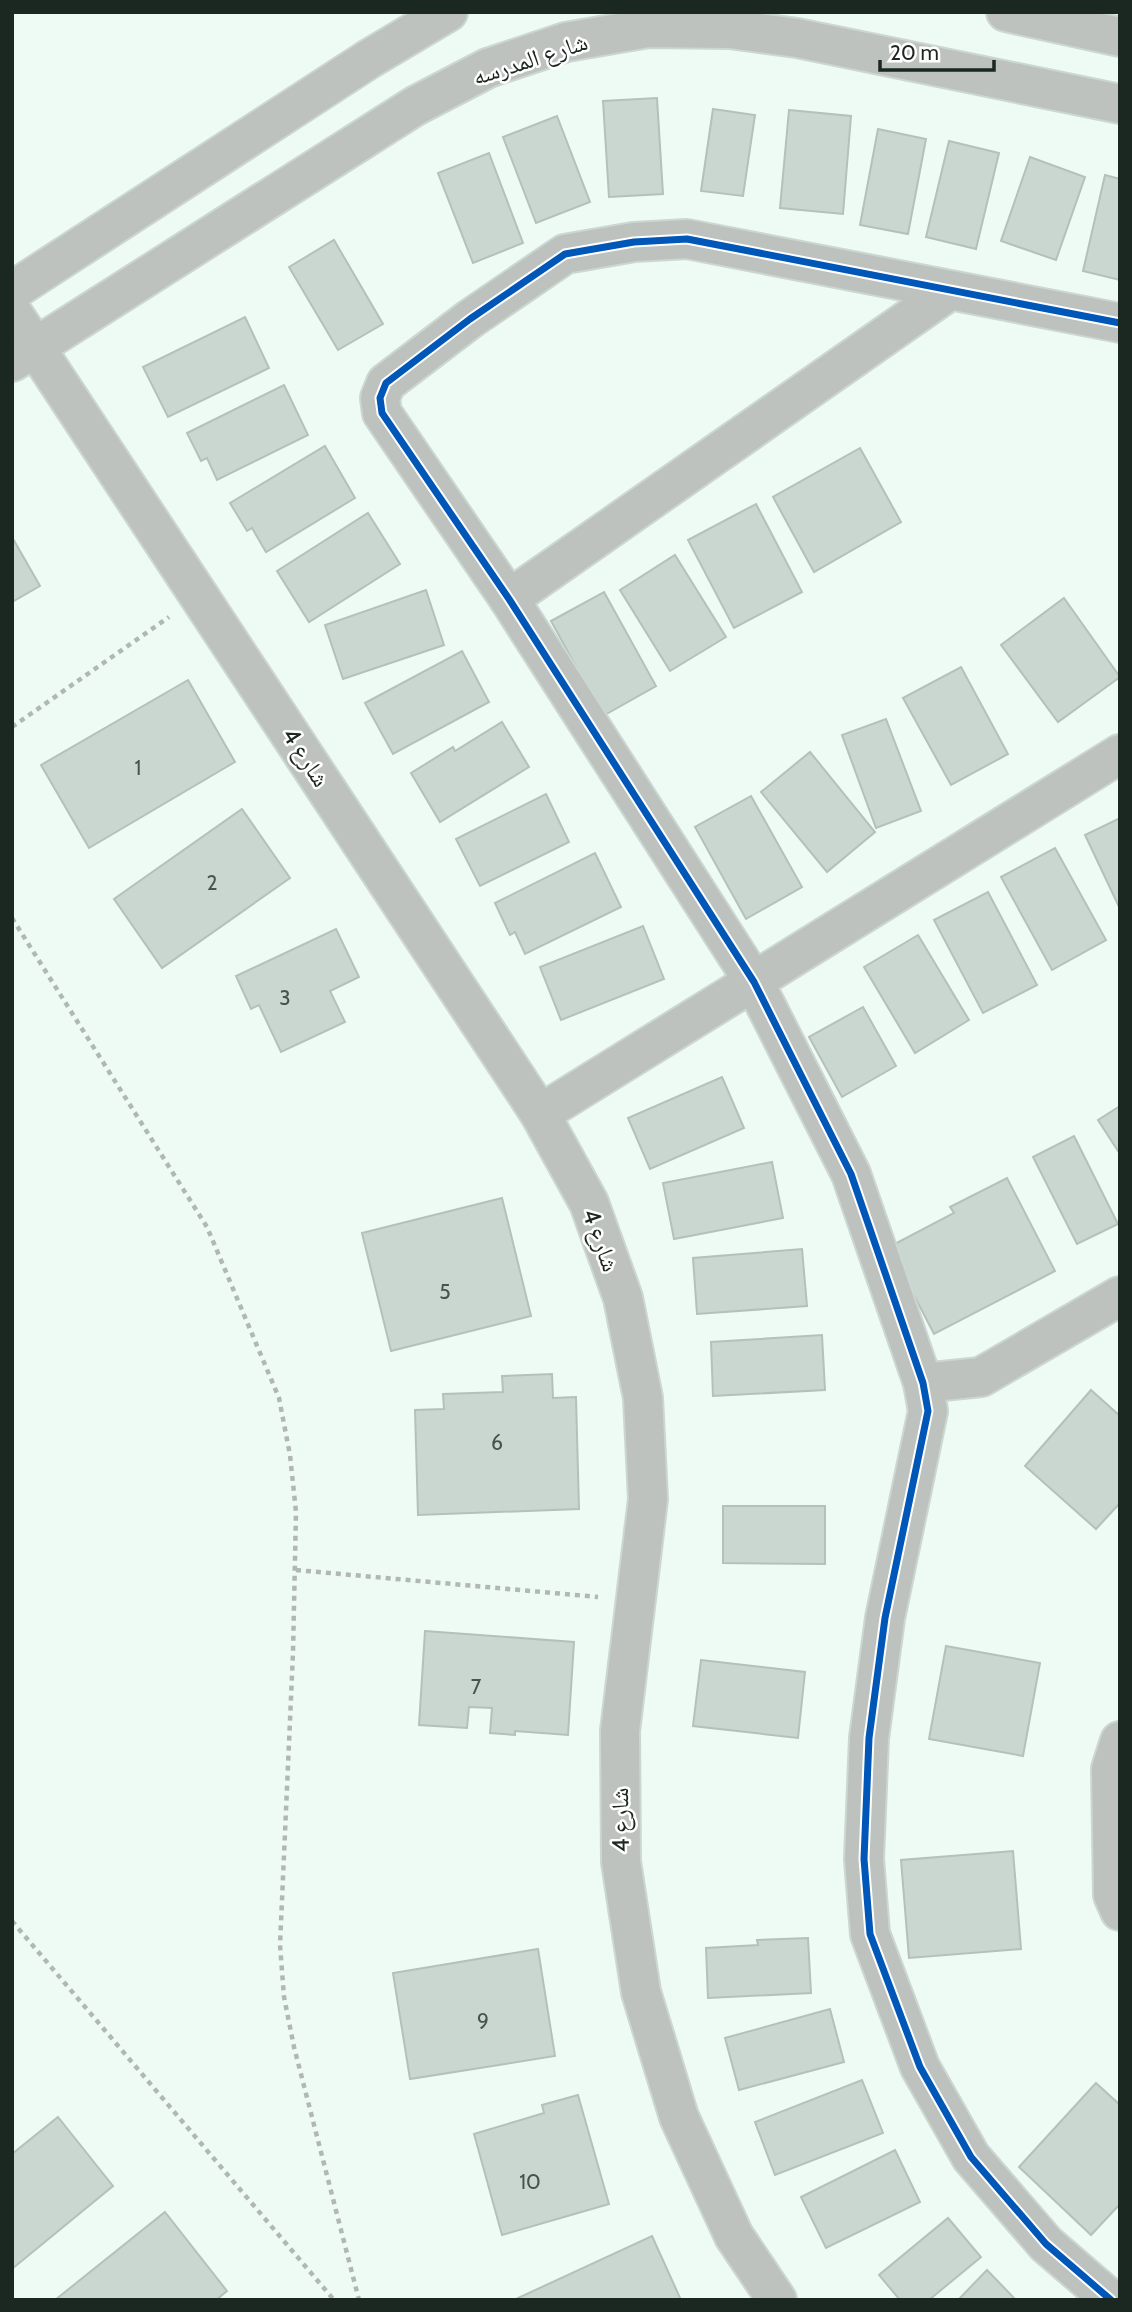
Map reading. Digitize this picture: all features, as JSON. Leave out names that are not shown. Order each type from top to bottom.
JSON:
[{"type":"street","points":[[12,291],[369,59],[448,12]]},
{"type":"street","points":[[1006,12],[1120,37]]},
{"type":"street","name":"شارع المدرسه","points":[[24,354],[415,106],[488,68],[566,42],[648,29],[730,29],[799,25],[1120,104]]},
{"type":"street","points":[[1111,2300],[1046,2244],[971,2157],[920,2067],[870,1934],[864,1859],[869,1738],[885,1618],[928,1411],[923,1383],[851,1174],[754,982],[509,598],[382,413],[380,398],[386,383],[470,319],[565,254],[634,242],[687,239],[1120,323]]},
{"type":"street","points":[[509,598],[949,290]]},
{"type":"street","name":"شارع 4","points":[[12,312],[24,354],[200,596],[540,1114],[589,1203],[623,1298],[640,1385],[648,1499],[620,1731],[621,1862],[641,1992],[679,2117],[734,2236],[777,2300]]},
{"type":"street","points":[[540,1114],[1120,754]]},
{"type":"street","points":[[923,1383],[981,1377],[1120,1296]]},
{"type":"street","points":[[1120,1741],[1111,1769],[1114,1895],[1120,1911]]},
{"type":"path","points":[[12,727],[200,596]]},
{"type":"path","points":[[12,918],[207,1227],[279,1398],[290,1455],[296,1512],[296,1570],[280,1945],[284,1997],[293,2047],[359,2300]]},
{"type":"path","points":[[296,1570],[637,1600]]},
{"type":"path","points":[[12,1921],[334,2300]]},
{"type":"building","points":[[657,98],[663,194],[609,197],[603,101]]},
{"type":"building","points":[[713,109],[755,115],[743,196],[701,191]]},
{"type":"building","points":[[789,110],[851,116],[843,214],[780,208]]},
{"type":"building","points":[[557,116],[590,202],[536,223],[503,137]]},
{"type":"building","points":[[878,129],[926,139],[908,234],[860,225]]},
{"type":"building","points":[[949,141],[999,153],[976,249],[926,237]]},
{"type":"building","points":[[489,153],[523,243],[473,263],[438,173]]},
{"type":"building","points":[[1030,157],[1085,177],[1056,260],[1001,241]]},
{"type":"building","points":[[1105,175],[1120,179],[1120,280],[1083,271]]},
{"type":"building","points":[[334,240],[383,324],[338,350],[289,267]]},
{"type":"building","points":[[245,317],[269,368],[168,417],[143,367]]},
{"type":"building","points":[[284,385],[308,435],[217,480],[207,458],[201,461],[187,433]]},
{"type":"building","points":[[325,446],[355,498],[266,552],[252,528],[247,531],[230,503]]},
{"type":"building","points":[[860,448],[901,522],[814,572],[773,497]]},
{"type":"building","points":[[756,504],[802,592],[734,628],[688,540]]},
{"type":"building","points":[[368,513],[400,564],[309,622],[277,571]]},
{"type":"building","points":[[12,537],[40,586],[12,602]]},
{"type":"building","points":[[675,555],[726,637],[670,671],[620,590]]},
{"type":"building","points":[[426,590],[444,645],[343,679],[325,625]]},
{"type":"building","points":[[604,592],[656,686],[603,716],[551,621]]},
{"type":"building","points":[[1064,598],[1120,677],[1058,722],[1001,645]]},
{"type":"building","points":[[462,651],[489,702],[393,754],[365,703]]},
{"type":"building","points":[[961,667],[1008,754],[951,785],[903,698]]},
{"type":"building","points":[[188,680],[235,762],[89,848],[41,765]]},
{"type":"building","points":[[886,719],[921,811],[876,828],[842,735]]},
{"type":"building","points":[[502,722],[529,767],[440,822],[411,773],[453,747],[455,751]]},
{"type":"building","points":[[810,752],[875,832],[827,872],[761,792]]},
{"type":"building","points":[[546,794],[569,842],[480,886],[456,839]]},
{"type":"building","points":[[751,796],[802,887],[746,919],[695,827]]},
{"type":"building","points":[[242,809],[290,878],[162,968],[114,899]]},
{"type":"building","points":[[1120,818],[1120,909],[1085,835]]},
{"type":"building","points":[[1055,848],[1106,940],[1052,970],[1001,877]]},
{"type":"building","points":[[595,853],[621,907],[525,954],[515,932],[510,935],[495,903]]},
{"type":"building","points":[[988,892],[1037,985],[983,1013],[934,920]]},
{"type":"building","points":[[643,926],[664,979],[561,1020],[540,967]]},
{"type":"building","points":[[336,929],[359,977],[330,991],[345,1022],[281,1052],[259,1005],[251,1009],[236,976]]},
{"type":"building","points":[[918,935],[969,1020],[915,1053],[864,967]]},
{"type":"building","points":[[863,1007],[896,1066],[842,1097],[809,1037]]},
{"type":"building","points":[[722,1077],[744,1128],[650,1169],[628,1118]]},
{"type":"building","points":[[1120,1106],[1120,1154],[1098,1120]]},
{"type":"building","points":[[1074,1136],[1118,1224],[1077,1244],[1033,1157]]},
{"type":"building","points":[[772,1162],[783,1218],[674,1239],[663,1183]]},
{"type":"building","points":[[1007,1178],[1055,1271],[934,1334],[889,1247],[954,1213],[950,1207]]},
{"type":"building","points":[[502,1198],[531,1316],[391,1351],[362,1233]]},
{"type":"building","points":[[802,1249],[807,1306],[697,1314],[693,1258]]},
{"type":"building","points":[[822,1335],[825,1390],[713,1396],[711,1342]]},
{"type":"building","points":[[552,1374],[553,1398],[576,1397],[579,1509],[418,1515],[415,1410],[444,1409],[443,1394],[503,1392],[502,1376]]},
{"type":"building","points":[[1091,1390],[1120,1416],[1120,1503],[1096,1529],[1025,1466]]},
{"type":"building","points":[[723,1506],[825,1506],[825,1564],[723,1563]]},
{"type":"building","points":[[425,1631],[574,1642],[568,1735],[515,1731],[515,1735],[490,1733],[492,1708],[469,1707],[467,1728],[419,1725]]},
{"type":"building","points":[[946,1646],[1040,1663],[1023,1756],[929,1739]]},
{"type":"building","points":[[701,1660],[805,1672],[798,1738],[693,1726]]},
{"type":"building","points":[[1013,1851],[1021,1949],[909,1958],[901,1860]]},
{"type":"building","points":[[808,1938],[811,1993],[708,1998],[706,1948],[758,1945],[757,1940]]},
{"type":"building","points":[[538,1949],[555,2056],[410,2079],[393,1973]]},
{"type":"building","points":[[830,2009],[844,2062],[739,2090],[725,2038]]},
{"type":"building","points":[[862,2080],[883,2133],[775,2175],[755,2122]]},
{"type":"building","points":[[1096,2083],[1120,2105],[1120,2204],[1091,2235],[1019,2167]]},
{"type":"building","points":[[578,2095],[609,2204],[502,2235],[474,2134],[544,2113],[542,2105]]},
{"type":"building","points":[[58,2117],[113,2186],[12,2269],[12,2154]]},
{"type":"building","points":[[895,2150],[920,2202],[826,2248],[801,2197]]},
{"type":"building","points":[[165,2212],[227,2291],[216,2300],[55,2300]]},
{"type":"building","points":[[948,2218],[981,2257],[929,2300],[900,2300],[879,2275]]},
{"type":"building","points":[[652,2236],[681,2300],[518,2298]]},
{"type":"building","points":[[987,2270],[1016,2300],[958,2300]]},
{"type":"cycle path","points":[[1111,2300],[1046,2244],[971,2157],[920,2067],[870,1934],[864,1859],[869,1738],[885,1618],[928,1411],[923,1383],[851,1174],[754,982],[509,599],[382,413],[380,398],[386,383],[470,319],[565,254],[634,242],[687,239],[1120,323]]}]
